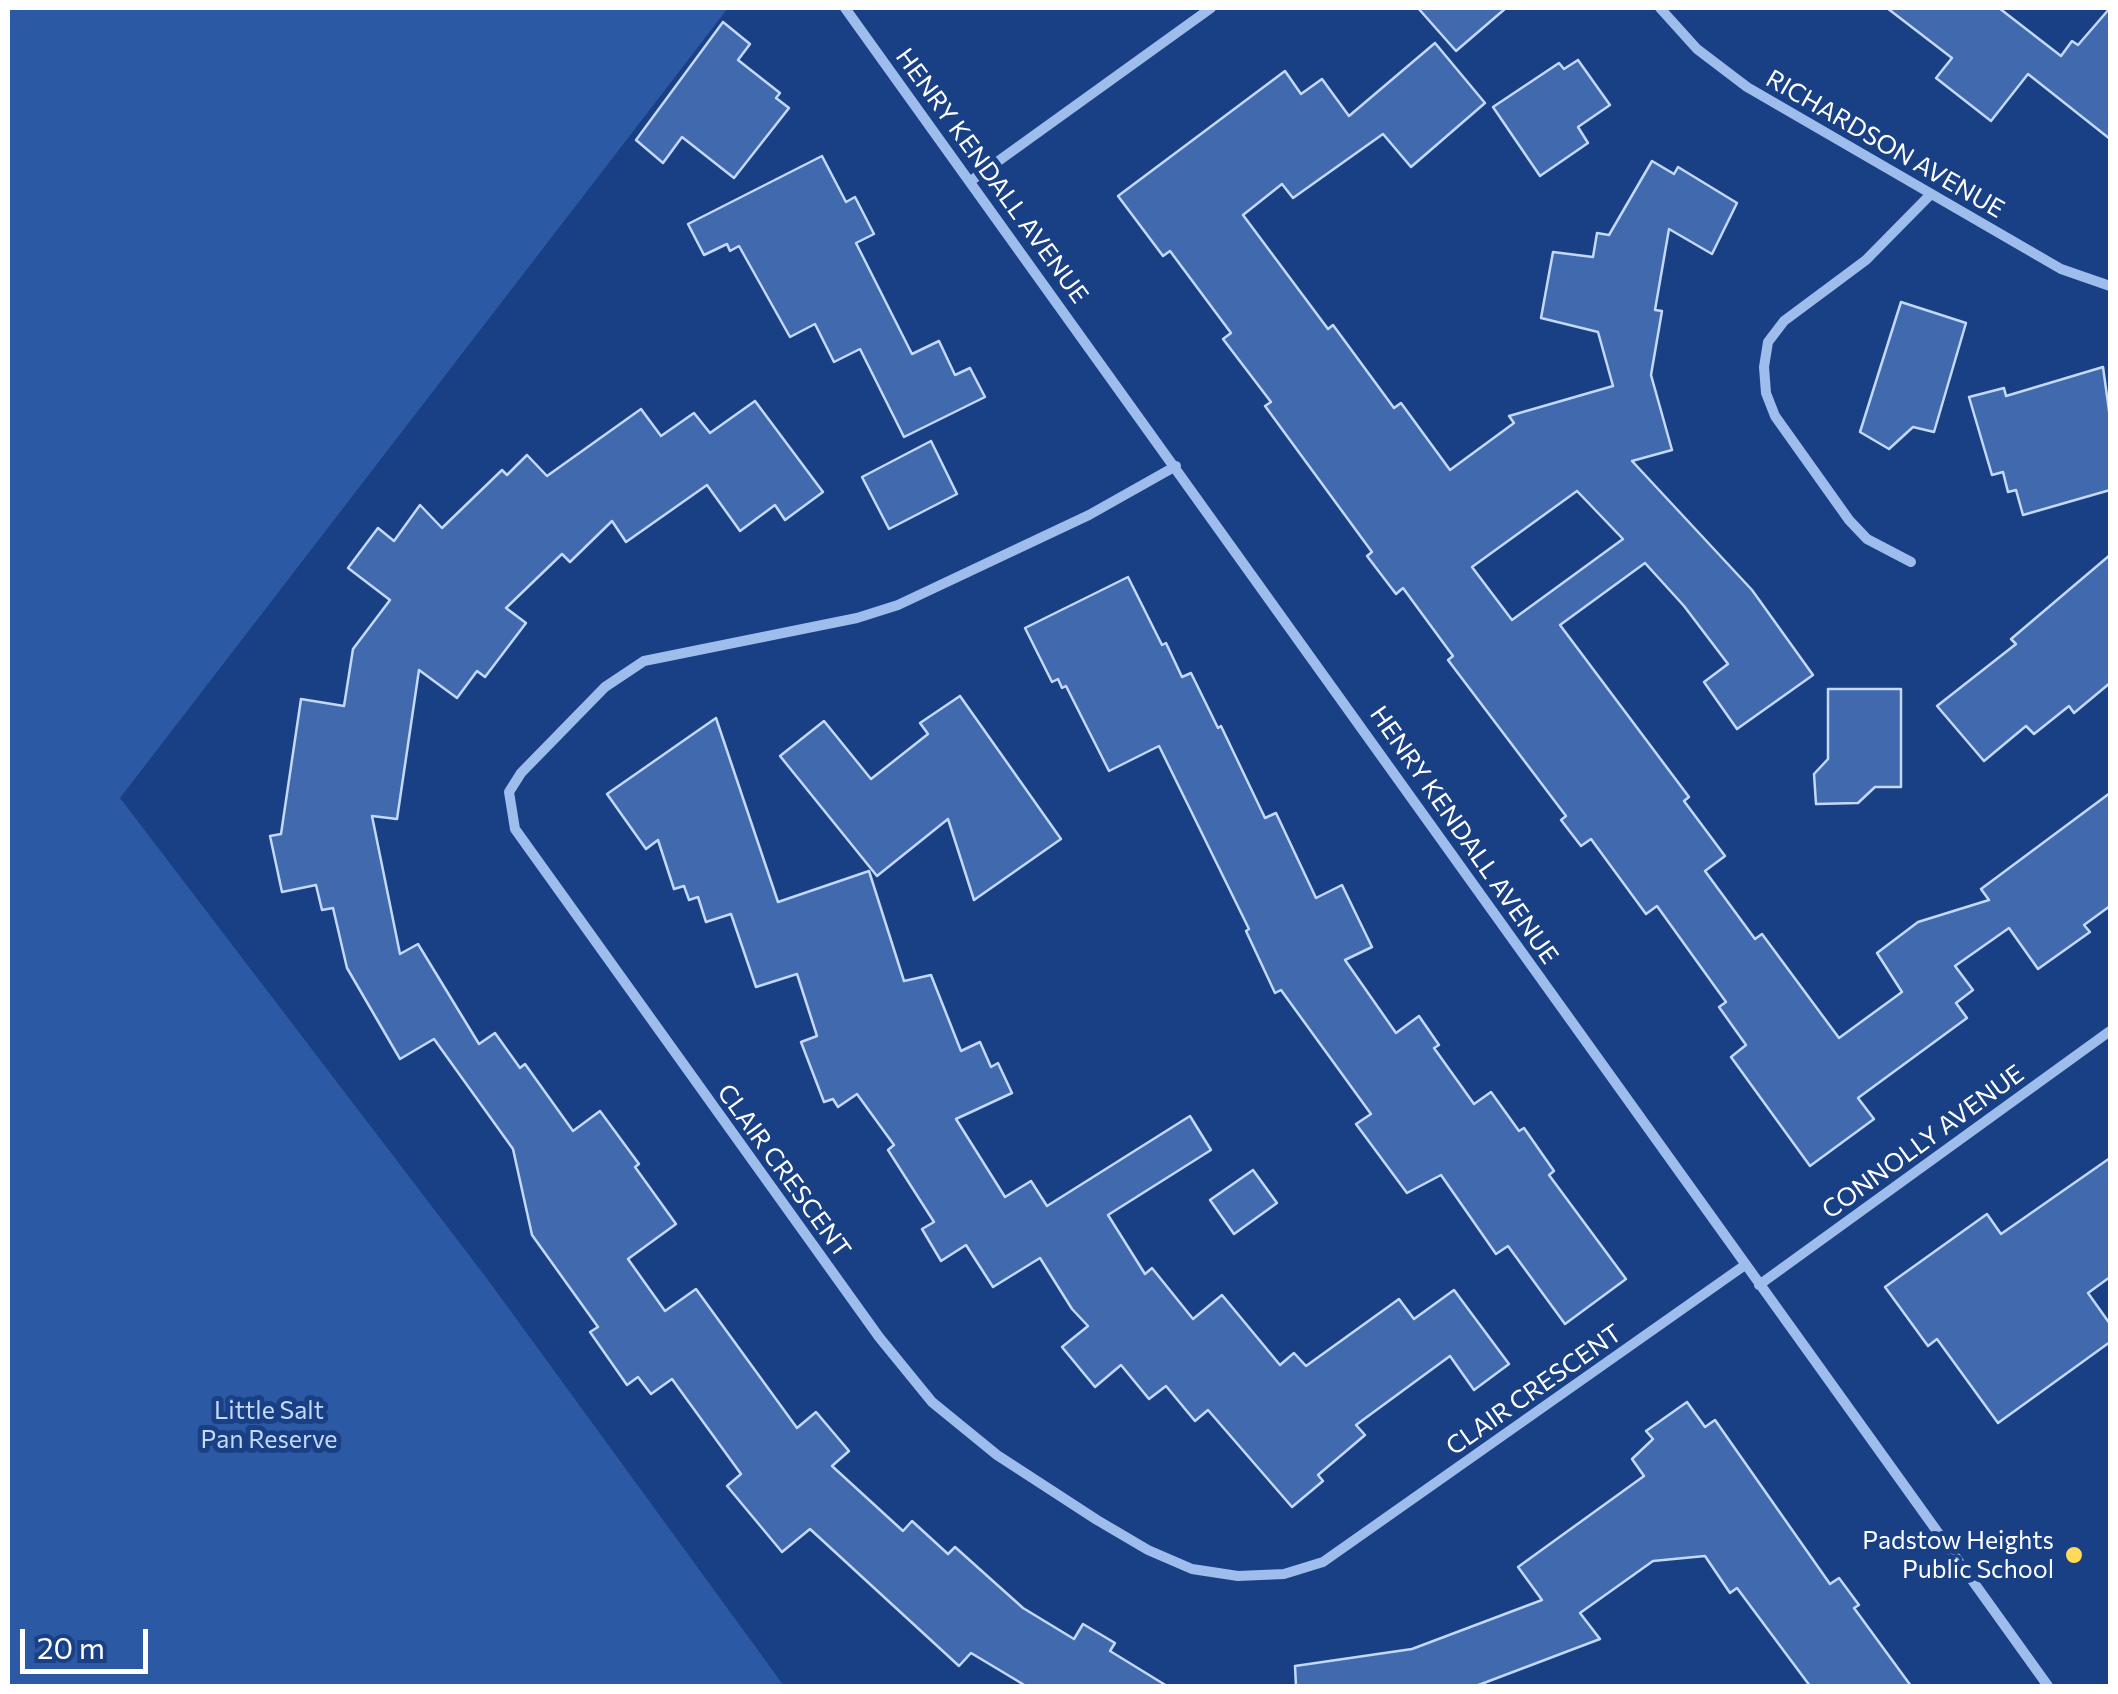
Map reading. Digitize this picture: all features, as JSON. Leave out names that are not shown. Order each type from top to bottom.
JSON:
[{"type":"street","name":"HENRY KENDALL AVENUE","points":[[845,8],[2048,1686]]},
{"type":"street","points":[[972,180],[1211,8]]},
{"type":"street","name":"RICHARDSON AVENUE","points":[[1660,8],[1716,67],[2061,269],[2110,286]]},
{"type":"street","points":[[1911,562],[1867,539],[1849,520],[1775,416],[1766,393],[1764,367],[1768,342],[1784,321],[1866,260],[1931,194]]},
{"type":"street","name":"CLAIR CRESCENT","points":[[1176,466],[1090,515],[898,606],[857,618],[644,660],[605,688],[521,773],[510,792],[515,829],[879,1337],[932,1402],[998,1455],[1097,1520],[1148,1550],[1192,1569],[1238,1576],[1284,1574],[1324,1562],[1745,1265]]},
{"type":"street","name":"CONNOLLY AVENUE","points":[[1759,1285],[2110,1031]]},
{"type":"green space","name":"Little Salt Pan Reserve","points":[[8,8],[728,8],[120,798],[488,1280],[784,1686],[8,1686]]},
{"type":"building","points":[[1418,8],[1506,8],[1456,51]]},
{"type":"building","points":[[1887,8],[1999,8],[2061,56],[2072,41],[2078,45],[2110,8],[2110,139],[2028,74],[1991,121],[1936,78],[1952,58]]},
{"type":"building","points":[[723,22],[750,44],[738,60],[780,93],[776,98],[789,108],[734,178],[682,137],[663,163],[636,140]]},
{"type":"building","points":[[1435,43],[1485,103],[1411,167],[1383,134],[1293,198],[1282,184],[1243,215],[1328,329],[1333,325],[1394,408],[1401,403],[1450,470],[1514,423],[1509,416],[1613,386],[1598,332],[1541,318],[1553,252],[1593,257],[1597,233],[1609,235],[1652,161],[1674,174],[1678,167],[1737,203],[1712,254],[1669,229],[1655,310],[1662,311],[1651,375],[1672,450],[1632,461],[1752,590],[1813,675],[1737,729],[1704,682],[1728,664],[1645,563],[1560,625],[1689,797],[1684,801],[1725,856],[1705,871],[1755,939],[1762,934],[1839,1038],[1902,992],[1877,953],[1918,922],[1989,900],[1981,889],[2110,793],[2110,906],[2084,925],[2090,932],[2038,969],[2009,928],[1955,966],[1973,990],[1956,1003],[1967,1018],[1858,1098],[1874,1119],[1810,1166],[1731,1057],[1746,1045],[1719,1007],[1726,1002],[1657,906],[1646,914],[1591,839],[1581,846],[1561,820],[1566,816],[1448,660],[1453,656],[1403,588],[1396,594],[1367,556],[1372,552],[1265,406],[1271,402],[1223,339],[1231,333],[1170,251],[1163,256],[1118,196],[1285,71],[1301,94],[1322,79],[1349,116]],"holes":[[[1577,491],[1623,539],[1512,620],[1472,567]]]},
{"type":"building","points":[[1578,60],[1610,105],[1578,127],[1588,143],[1540,176],[1493,107],[1559,63],[1564,69]]},
{"type":"building","points":[[822,156],[846,202],[855,197],[874,234],[856,243],[912,354],[939,341],[955,375],[970,368],[985,397],[904,437],[860,349],[834,362],[815,324],[790,337],[739,246],[730,251],[727,244],[704,255],[688,224]]},
{"type":"building","points":[[1901,302],[1966,323],[1934,432],[1913,427],[1889,449],[1860,432]]},
{"type":"building","points":[[2103,367],[2110,418],[2110,490],[2023,515],[2016,490],[2008,492],[2003,472],[1992,475],[1969,397],[2004,388],[2006,396]]},
{"type":"building","points":[[755,401],[823,492],[785,520],[775,505],[740,531],[707,485],[626,542],[612,521],[570,562],[562,554],[506,608],[526,623],[485,677],[477,671],[457,698],[419,670],[397,819],[372,816],[400,954],[418,944],[479,1044],[495,1033],[520,1068],[525,1064],[573,1131],[600,1111],[676,1224],[628,1259],[665,1311],[696,1289],[797,1428],[816,1412],[849,1451],[832,1466],[903,1531],[912,1521],[948,1554],[955,1547],[1023,1608],[1074,1639],[1083,1624],[1115,1643],[1110,1651],[1167,1686],[1026,1686],[971,1653],[959,1666],[810,1529],[782,1552],[727,1486],[741,1474],[672,1379],[651,1394],[638,1377],[627,1385],[590,1332],[598,1327],[532,1235],[513,1149],[434,1039],[400,1059],[347,968],[333,908],[322,910],[316,885],[282,892],[270,836],[281,834],[301,699],[344,706],[353,649],[390,600],[348,568],[378,528],[394,541],[420,505],[442,528],[502,470],[507,475],[527,455],[547,476],[641,409],[661,436],[694,413],[710,433]]},
{"type":"building","points":[[931,441],[957,494],[889,529],[862,477]]},
{"type":"building","points":[[2110,555],[2110,683],[2074,713],[2069,706],[2034,734],[2026,726],[1984,761],[1937,706],[2016,644],[2011,639]]},
{"type":"building","points":[[1128,577],[1182,677],[1191,673],[1265,818],[1276,813],[1316,898],[1342,885],[1372,947],[1345,960],[1396,1033],[1419,1016],[1439,1045],[1434,1048],[1474,1104],[1491,1092],[1519,1131],[1524,1128],[1554,1171],[1549,1175],[1626,1279],[1565,1324],[1508,1246],[1496,1254],[1441,1175],[1407,1193],[1356,1124],[1371,1114],[1281,990],[1275,993],[1246,931],[1249,929],[1159,746],[1109,771],[1066,686],[1062,688],[1058,679],[1052,682],[1025,628]]},
{"type":"building","points":[[1828,689],[1901,689],[1901,787],[1875,787],[1858,803],[1816,804],[1814,774],[1828,759]]},
{"type":"building","points":[[960,696],[1061,839],[974,900],[948,819],[877,876],[780,756],[824,721],[871,779],[928,734],[920,723]]},
{"type":"building","points":[[716,718],[778,902],[869,871],[904,981],[931,975],[961,1051],[980,1042],[991,1067],[998,1063],[1012,1093],[956,1119],[1005,1197],[1031,1181],[1047,1206],[1190,1116],[1211,1150],[1108,1215],[1145,1274],[1152,1268],[1193,1319],[1222,1295],[1280,1365],[1294,1353],[1306,1366],[1399,1299],[1414,1319],[1454,1290],[1509,1364],[1474,1390],[1450,1356],[1356,1425],[1365,1435],[1318,1475],[1323,1481],[1292,1507],[1208,1410],[1195,1421],[1166,1386],[1149,1399],[1121,1365],[1095,1387],[1062,1347],[1088,1326],[1072,1309],[1040,1258],[993,1287],[966,1245],[941,1261],[922,1229],[934,1222],[888,1150],[894,1145],[857,1094],[838,1107],[833,1099],[824,1102],[801,1042],[817,1036],[797,974],[756,987],[731,914],[706,922],[698,897],[689,900],[684,886],[674,889],[658,840],[646,849],[607,794]]},
{"type":"building","points":[[2110,1158],[2110,1277],[2088,1293],[2110,1324],[2110,1342],[1998,1423],[1937,1339],[1928,1346],[1885,1287],[1987,1214],[2001,1234]]},
{"type":"building","points":[[1253,1170],[1277,1203],[1234,1234],[1210,1200]]},
{"type":"building","points":[[1687,1402],[1705,1427],[1715,1420],[1830,1584],[1839,1578],[1859,1605],[1854,1608],[1911,1686],[1810,1686],[1737,1588],[1730,1593],[1705,1556],[1653,1561],[1580,1613],[1600,1639],[1476,1686],[1296,1686],[1295,1666],[1412,1649],[1542,1600],[1518,1567],[1644,1476],[1632,1459],[1653,1439],[1646,1431]]},
{"type":"place","name":"Padstow Heights Public School","points":[[2074,1555]]}]
